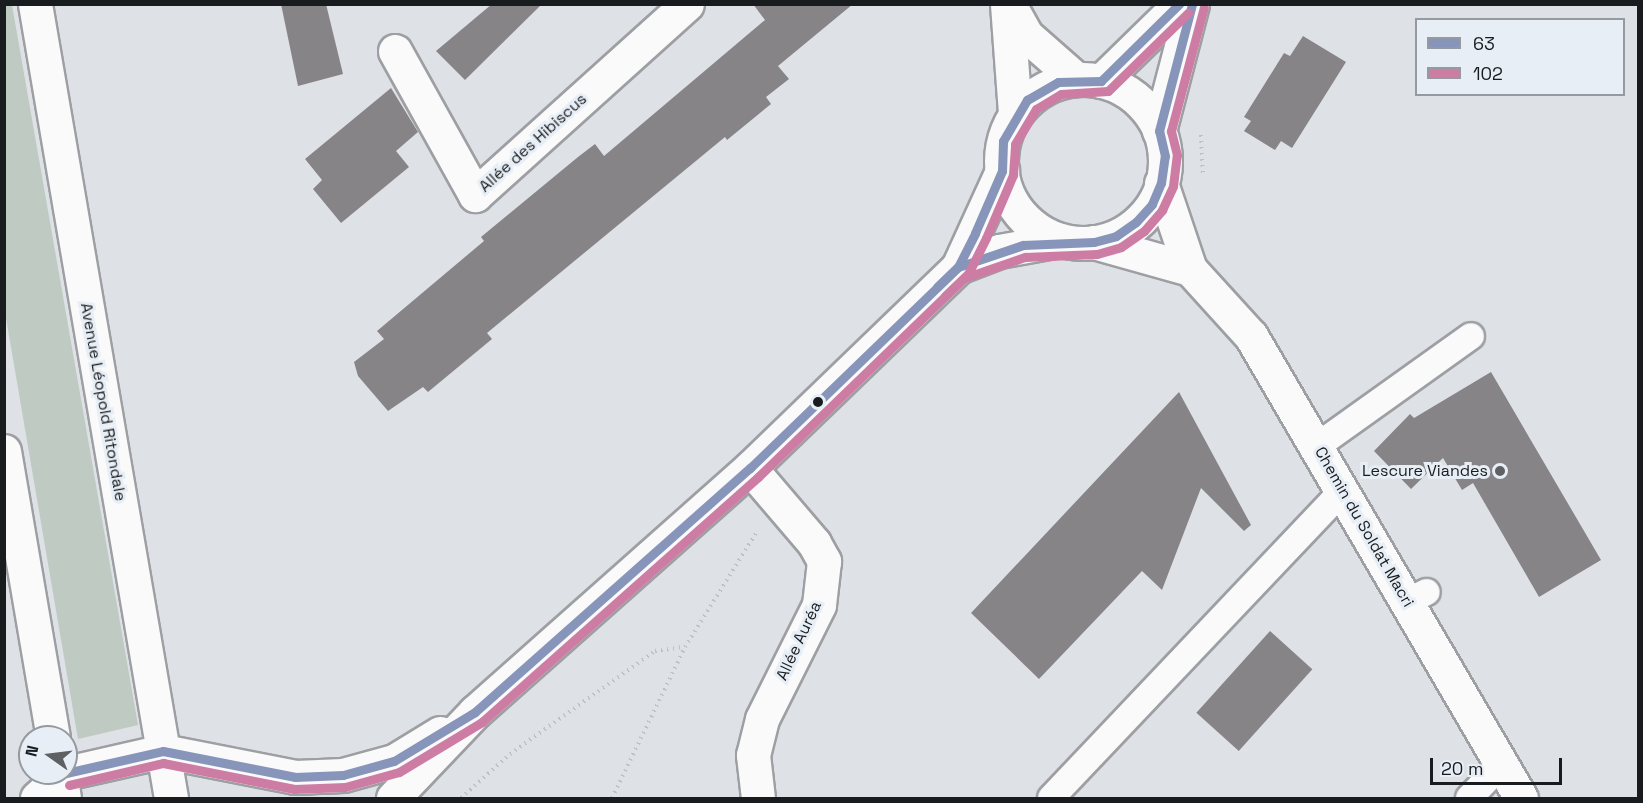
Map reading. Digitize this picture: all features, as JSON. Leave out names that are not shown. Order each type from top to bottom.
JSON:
[{"type":"main road","name":"Avenue Léopold Ritondale","points":[[36,4],[171,798]]},
{"type":"main road","name":"Allée des Hibiscus","points":[[395,51],[475,195],[687,4]]},
{"type":"main road","points":[[1008,4],[1026,35],[1088,80],[1136,98],[1159,130],[1165,156],[1161,183],[1152,204],[1136,222],[1116,236],[1094,242]]},
{"type":"main road","points":[[1008,4],[1015,114]]},
{"type":"main road","points":[[1060,240],[1027,221],[1006,189],[1002,171],[1003,141],[1015,114],[1042,90],[1088,80],[1180,4]]},
{"type":"main road","points":[[1159,130],[1192,4]]},
{"type":"main road","points":[[393,798],[475,712],[750,468],[958,267],[1002,171]]},
{"type":"main road","name":"Chemin du Soldat Macri","points":[[1161,183],[1190,269],[1251,336],[1343,490],[1417,597],[1501,765],[1521,798]]},
{"type":"main road","points":[[958,267],[999,250],[1060,240],[1094,242],[1190,269]]},
{"type":"main road","points":[[4,451],[51,725]]},
{"type":"main road","name":"Allée Auréa","points":[[750,468],[814,543],[824,561],[819,605],[762,718],[753,755],[758,798]]},
{"type":"main road","points":[[78,774],[163,751],[295,777],[343,775],[394,761],[475,712]]},
{"type":"main road","points":[[37,798],[54,785]]},
{"type":"lane","points":[[1317,446],[1471,336]]},
{"type":"lane","points":[[1051,798],[1343,490]]},
{"type":"lane","points":[[1469,798],[1501,765]]},
{"type":"path","points":[[1201,130],[1205,183]]},
{"type":"path","points":[[612,798],[685,647],[758,529]]},
{"type":"path","points":[[461,798],[510,754],[655,651],[685,647]]},
{"type":"shaded area","points":[[4,5],[12,5],[138,725],[78,739],[78,725],[76,725],[5,312]]},
{"type":"building","points":[[281,4],[326,4],[343,74],[298,86]]},
{"type":"building","points":[[492,4],[542,4],[465,80],[436,51]]},
{"type":"building","points":[[753,4],[853,4],[778,66],[789,79],[766,97],[771,104],[727,140],[725,137],[487,333],[492,339],[428,392],[423,387],[388,411],[358,376],[354,362],[384,339],[377,331],[484,241],[481,237],[578,157],[595,144],[604,156],[765,20]]},
{"type":"building","points":[[1303,36],[1346,62],[1292,148],[1281,141],[1275,150],[1244,131],[1251,121],[1244,117],[1284,53],[1290,56]]},
{"type":"building","points":[[391,88],[418,132],[396,151],[409,167],[341,223],[313,189],[322,180],[305,159]]},
{"type":"building","name":"Lescure Viandes","points":[[1491,372],[1601,560],[1539,597],[1473,483],[1462,490],[1443,458],[1411,489],[1374,451],[1410,414],[1414,418]]},
{"type":"building","points":[[1179,392],[1251,525],[1244,531],[1201,488],[1162,590],[1142,571],[1039,679],[971,613]]},
{"type":"building","points":[[1270,631],[1312,669],[1239,751],[1196,713]]},
{"type":"transit line","name":"63","points":[[937,287],[958,267],[975,233],[1002,171],[1003,141],[1027,100],[1058,82],[1101,81],[1179,4]]},
{"type":"transit line","name":"63","points":[[78,770],[163,751],[295,777],[343,775],[394,761],[475,712],[750,468],[958,267],[1023,245],[1094,242],[1116,236],[1136,222],[1152,204],[1161,183],[1165,156],[1159,131],[1192,4]]},
{"type":"transit line","name":"102","points":[[78,783],[163,763],[294,789],[345,787],[399,772],[482,722],[758,477],[964,278],[1025,257],[1097,254],[1121,247],[1144,231],[1162,210],[1173,186],[1177,155],[1171,131],[1204,7]]},
{"type":"transit line","name":"102","points":[[945,296],[968,274],[986,238],[1013,175],[1015,144],[1036,109],[1061,94],[1108,91],[1188,13]]},
{"type":"place","name":"Lescure Viandes","points":[[1500,471]]}]
